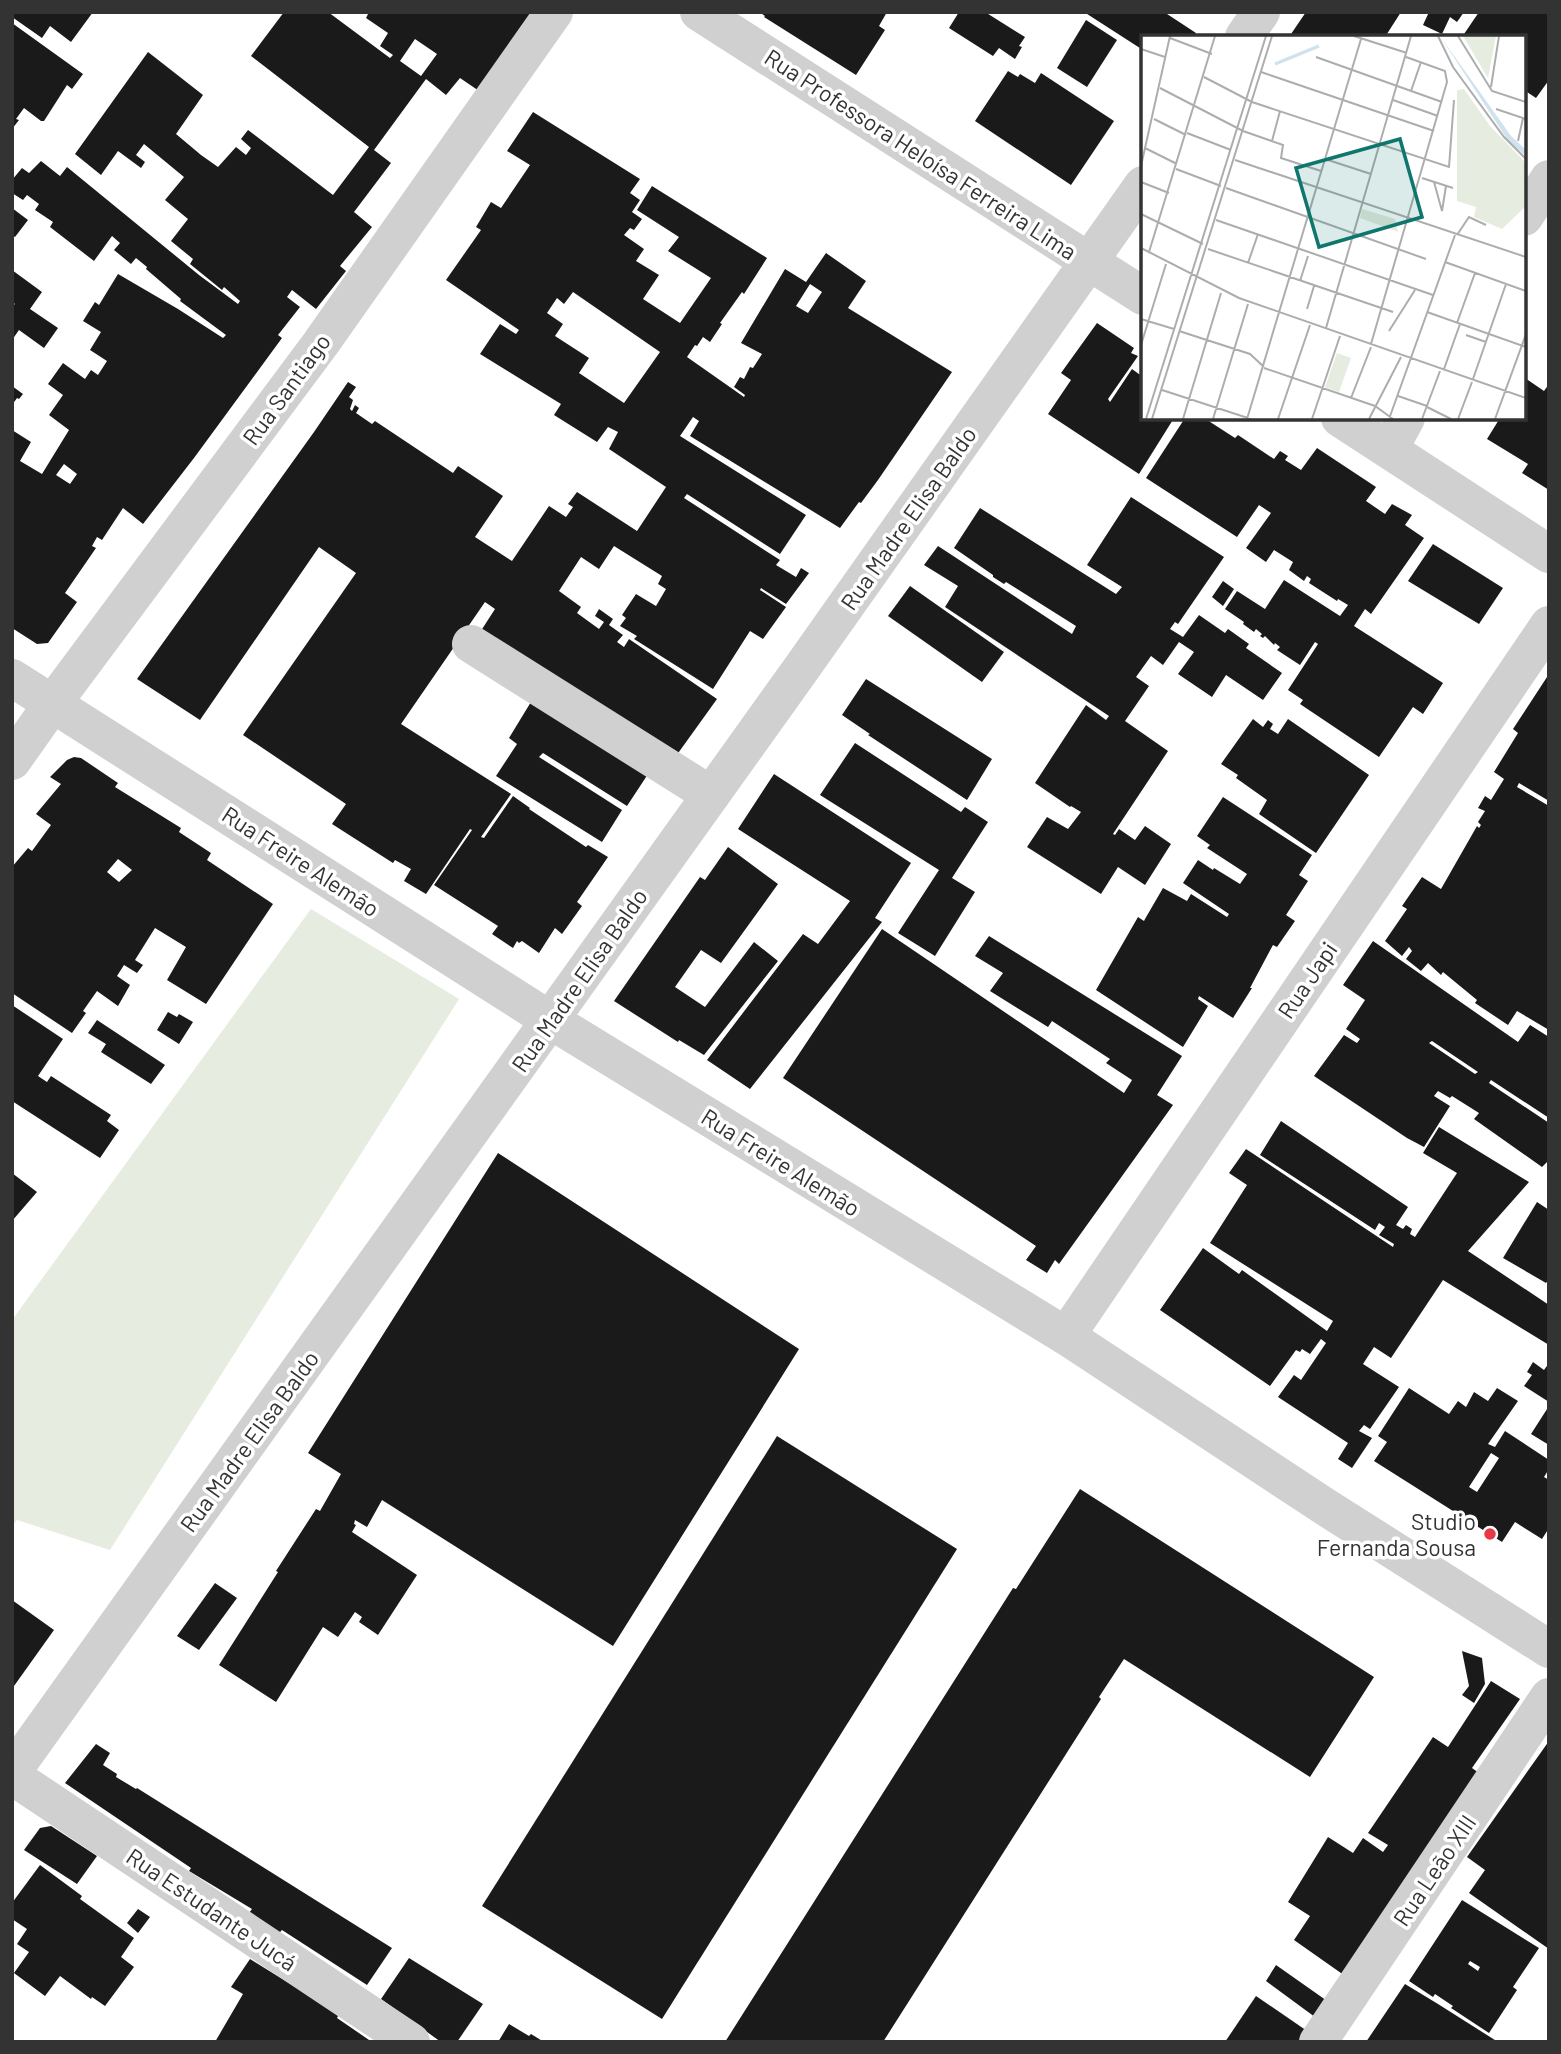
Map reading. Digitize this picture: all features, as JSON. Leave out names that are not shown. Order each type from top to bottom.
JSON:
[{"type":"street","name":"Rua Santiago","points":[[12,761],[52,703],[321,343],[554,12]]},
{"type":"street","name":"Rua Professora Heloísa Ferreira Lima","points":[[699,12],[1141,295]]},
{"type":"street","points":[[1245,35],[1261,12]]},
{"type":"street","points":[[1526,214],[1549,179]]},
{"type":"street","name":"Rua Madre Elisa Baldo","points":[[12,1774],[1141,188]]},
{"type":"street","points":[[1348,420],[1397,433],[1549,554]]},
{"type":"street","name":"Rua Japi","points":[[1066,1336],[1549,625]]},
{"type":"street","points":[[471,645],[710,795]]},
{"type":"street","name":"Rua Freire Alemão","points":[[12,678],[550,1020],[1066,1336],[1313,1499],[1549,1649]]},
{"type":"street","name":"Rua Leão XIII","points":[[1318,2042],[1549,1698]]},
{"type":"street","name":"Rua Estudante Jucá","points":[[12,1774],[411,2042]]},
{"type":"shaded area","points":[[311,909],[459,999],[110,1550],[17,1520],[12,1526],[12,1320]]},
{"type":"building","points":[[12,12],[93,12],[71,42],[50,26],[42,38],[12,17]]},
{"type":"building","points":[[284,12],[328,12],[390,58],[393,55],[380,46],[388,33],[366,18],[369,12],[538,12],[482,93],[460,78],[446,95],[426,79],[374,150],[391,163],[354,212],[372,227],[340,266],[346,271],[316,309],[292,290],[287,297],[300,307],[278,335],[282,338],[143,524],[123,508],[102,540],[97,537],[92,546],[96,548],[65,593],[77,602],[48,643],[37,644],[12,628],[12,430],[31,442],[20,461],[42,474],[69,430],[49,415],[63,395],[48,384],[63,363],[85,379],[91,370],[98,375],[107,361],[90,350],[101,332],[83,321],[95,302],[99,305],[118,274],[223,338],[226,335],[180,301],[181,299],[136,258],[131,264],[114,250],[120,243],[112,236],[94,261],[50,227],[53,222],[35,210],[39,204],[27,195],[23,200],[12,193],[12,180],[22,168],[29,173],[41,161],[60,176],[67,167],[238,304],[240,301],[224,287],[222,290],[190,264],[193,259],[171,241],[188,219],[165,200],[184,177],[144,144],[136,155],[145,162],[141,168],[118,151],[101,175],[75,154],[148,52],[203,95],[176,134],[201,155],[218,167],[236,147],[246,155],[251,148],[241,139],[248,130],[333,195],[369,147],[251,56]],"holes":[[[415,39],[437,54],[421,76],[400,61]],[[64,464],[77,474],[70,484],[56,475]]]},
{"type":"building","points":[[759,12],[887,12],[879,26],[885,30],[856,75]]},
{"type":"building","points":[[959,12],[985,12],[1025,37],[1015,59],[999,48],[993,56],[949,28]]},
{"type":"building","points":[[1084,12],[1164,12],[1196,33],[1141,35],[1141,49]]},
{"type":"building","points":[[1306,12],[1401,12],[1386,35],[1290,35]]},
{"type":"building","points":[[1429,12],[1464,12],[1457,22],[1450,17],[1442,34],[1423,25]]},
{"type":"building","points":[[1479,12],[1549,13],[1549,80],[1536,98],[1526,91],[1526,35],[1463,35]]},
{"type":"building","points":[[1086,20],[1117,40],[1087,87],[1057,68]]},
{"type":"building","points":[[12,23],[83,74],[72,89],[67,85],[44,121],[24,108],[12,129]]},
{"type":"building","points":[[1008,71],[1018,77],[1020,74],[1035,83],[1041,73],[1114,121],[1071,185],[975,121]]},
{"type":"building","points":[[533,112],[640,179],[630,193],[640,200],[632,212],[642,219],[634,230],[630,228],[624,235],[644,249],[636,261],[659,275],[643,299],[680,323],[711,278],[668,251],[679,237],[637,210],[652,186],[767,258],[744,294],[742,292],[720,323],[722,324],[710,342],[703,337],[687,357],[744,397],[745,395],[734,387],[740,377],[744,379],[750,367],[753,368],[762,354],[741,343],[785,269],[806,282],[826,253],[866,281],[848,308],[952,372],[878,480],[840,528],[690,436],[699,421],[693,417],[680,436],[806,515],[780,554],[687,494],[684,498],[780,560],[776,565],[796,577],[801,568],[809,573],[786,604],[761,588],[760,590],[786,607],[763,639],[750,631],[713,689],[634,639],[637,636],[620,626],[626,618],[622,615],[636,594],[656,606],[666,589],[658,584],[662,576],[614,546],[599,569],[581,557],[559,591],[581,607],[577,613],[599,629],[604,622],[595,616],[599,609],[613,619],[609,625],[623,635],[617,642],[624,647],[629,639],[717,699],[671,763],[475,640],[495,609],[485,602],[401,724],[511,794],[481,837],[484,838],[513,796],[586,847],[588,845],[608,857],[577,902],[582,906],[562,934],[555,928],[539,953],[522,941],[517,941],[513,948],[492,934],[498,926],[434,885],[472,830],[470,829],[426,894],[404,881],[411,869],[395,860],[393,863],[332,824],[346,804],[243,735],[356,573],[319,547],[200,720],[137,679],[348,382],[356,387],[349,397],[353,400],[350,409],[352,411],[355,405],[359,408],[356,413],[372,424],[375,421],[453,473],[458,466],[503,496],[475,537],[512,561],[549,506],[566,517],[573,507],[568,504],[577,492],[637,531],[666,487],[609,449],[618,432],[608,427],[597,442],[554,415],[561,404],[480,354],[500,324],[516,334],[519,330],[446,280],[481,230],[476,227],[491,202],[501,208],[530,165],[507,151]],"holes":[[[810,284],[822,292],[808,313],[796,306]],[[573,292],[660,352],[624,403],[579,373],[589,358],[555,336],[563,324],[547,313],[557,298],[564,304]]]},
{"type":"building","points":[[12,208],[28,220],[15,237],[12,235]]},
{"type":"building","points":[[12,270],[42,292],[30,309],[58,328],[44,348],[19,330],[12,340],[12,306],[15,304],[12,302]]},
{"type":"building","points":[[1097,323],[1134,348],[1131,353],[1138,356],[1108,399],[1110,402],[1132,369],[1141,376],[1141,420],[1173,420],[1139,474],[1048,414],[1071,380],[1061,373]]},
{"type":"building","points":[[1526,379],[1544,391],[1549,384],[1549,490],[1522,473],[1528,464],[1487,439],[1499,420],[1526,420]]},
{"type":"building","points":[[12,386],[23,394],[12,405]]},
{"type":"building","points":[[1184,420],[1207,420],[1235,438],[1238,435],[1274,459],[1280,451],[1288,456],[1285,460],[1301,470],[1317,448],[1376,487],[1366,501],[1385,514],[1392,504],[1412,515],[1405,525],[1424,538],[1371,614],[1365,609],[1354,626],[1443,683],[1423,714],[1413,707],[1379,757],[1300,704],[1303,700],[1288,690],[1318,644],[1315,642],[1300,665],[1277,650],[1280,647],[1275,643],[1274,645],[1265,636],[1260,636],[1262,634],[1256,629],[1254,632],[1225,609],[1237,591],[1265,609],[1284,580],[1340,616],[1348,605],[1309,583],[1311,579],[1307,576],[1304,581],[1289,570],[1293,562],[1274,550],[1266,562],[1246,548],[1271,513],[1259,505],[1237,537],[1146,478]]},
{"type":"building","points":[[1131,497],[1224,557],[1178,624],[1175,622],[1170,629],[1183,637],[1199,615],[1225,633],[1228,629],[1249,644],[1246,648],[1282,673],[1263,700],[1226,675],[1212,697],[1178,674],[1194,652],[1179,642],[1163,665],[1151,656],[1136,677],[1149,686],[1125,721],[1168,751],[1113,834],[1119,829],[1135,840],[1145,826],[1171,844],[1145,885],[1118,867],[1101,894],[1027,847],[1047,817],[1068,829],[1081,812],[1035,783],[1086,705],[1106,720],[1109,716],[945,607],[958,586],[924,565],[938,546],[1072,634],[1076,626],[1006,582],[1004,584],[993,577],[954,548],[980,508],[1116,594],[1122,587],[1087,565]]},
{"type":"building","points":[[1433,544],[1503,588],[1479,624],[1408,581]]},
{"type":"building","points":[[1223,581],[1234,589],[1223,606],[1212,597]]},
{"type":"building","points":[[910,586],[1004,652],[982,682],[888,616]]},
{"type":"building","points":[[1549,674],[1549,801],[1519,783],[1517,787],[1549,806],[1549,1030],[1517,1011],[1508,1025],[1475,1003],[1477,1000],[1443,972],[1441,975],[1428,963],[1421,971],[1406,959],[1412,951],[1409,947],[1402,956],[1385,941],[1407,909],[1402,906],[1422,877],[1441,889],[1477,826],[1479,828],[1481,825],[1478,822],[1485,811],[1478,808],[1485,796],[1491,800],[1504,779],[1494,772],[1518,733],[1513,729]]},
{"type":"building","points":[[866,679],[992,759],[967,800],[842,715]]},
{"type":"building","points":[[534,697],[650,771],[627,806],[543,753],[539,757],[622,810],[602,842],[496,776],[517,744],[509,738]]},
{"type":"building","points":[[1253,719],[1263,727],[1268,720],[1273,724],[1270,729],[1278,734],[1288,719],[1369,775],[1316,853],[1259,814],[1267,800],[1221,764]]},
{"type":"building","points":[[855,743],[961,812],[965,807],[988,822],[952,878],[975,892],[935,956],[898,933],[939,870],[820,795]]},
{"type":"building","points":[[81,758],[118,783],[115,787],[181,828],[179,832],[211,853],[207,860],[273,904],[206,1004],[167,980],[186,947],[155,928],[135,960],[143,965],[137,973],[124,965],[117,976],[130,985],[118,1006],[97,991],[72,1033],[12,993],[12,867],[28,848],[32,851],[51,825],[36,814],[61,784],[50,777],[67,760]],"holes":[[[118,859],[132,870],[119,882],[107,872]]]},
{"type":"building","points":[[774,774],[911,863],[875,918],[882,922],[750,1089],[707,1060],[803,934],[818,944],[850,901],[738,829]]},
{"type":"building","points":[[1223,797],[1312,855],[1299,875],[1308,881],[1286,915],[1295,921],[1277,947],[1273,945],[1252,988],[1233,1018],[1199,996],[1198,999],[1208,1006],[1183,1047],[1096,990],[1138,917],[1144,921],[1163,888],[1187,901],[1191,894],[1227,917],[1229,914],[1183,883],[1198,860],[1240,884],[1247,874],[1207,848],[1210,845],[1197,836]]},
{"type":"building","points":[[728,847],[778,884],[721,963],[701,950],[675,987],[705,1007],[754,942],[778,961],[704,1055],[679,1040],[678,1042],[614,1001],[700,877],[705,880]]},
{"type":"building","points":[[882,929],[1124,1093],[1132,1080],[1106,1063],[1110,1059],[1052,1021],[1048,1027],[990,991],[1003,973],[975,956],[989,936],[1182,1056],[1157,1095],[1173,1105],[1059,1264],[1055,1260],[1047,1273],[1026,1260],[1036,1246],[783,1078]]},
{"type":"building","points":[[1373,941],[1518,1042],[1530,1025],[1549,1037],[1549,1118],[1491,1080],[1489,1083],[1549,1123],[1549,1160],[1542,1167],[1474,1119],[1479,1113],[1452,1096],[1450,1098],[1438,1091],[1434,1096],[1450,1106],[1424,1147],[1314,1076],[1344,1035],[1357,1043],[1360,1039],[1346,1029],[1365,1000],[1343,985]],"holes":[[[1432,1041],[1478,1072],[1475,1074],[1429,1043]]]},
{"type":"building","points":[[12,1005],[63,1039],[38,1076],[47,1082],[51,1076],[111,1115],[107,1121],[119,1130],[100,1158],[12,1101]]},
{"type":"building","points":[[168,1012],[177,1017],[179,1014],[193,1022],[179,1044],[157,1030]]},
{"type":"building","points":[[97,1020],[165,1065],[151,1084],[101,1052],[106,1044],[88,1033]]},
{"type":"building","points":[[1281,1121],[1408,1207],[1396,1225],[1403,1229],[1406,1225],[1412,1229],[1410,1234],[1415,1237],[1457,1173],[1423,1153],[1439,1127],[1529,1182],[1468,1251],[1549,1305],[1549,1345],[1443,1280],[1391,1358],[1374,1347],[1363,1364],[1399,1387],[1370,1429],[1364,1425],[1359,1431],[1372,1438],[1352,1468],[1338,1459],[1348,1443],[1278,1397],[1294,1375],[1301,1380],[1326,1343],[1321,1339],[1310,1354],[1302,1349],[1300,1352],[1296,1350],[1270,1386],[1160,1310],[1203,1248],[1239,1274],[1242,1270],[1327,1331],[1333,1321],[1210,1243],[1247,1185],[1229,1173],[1246,1149],[1393,1247],[1394,1244],[1379,1235],[1385,1227],[1379,1223],[1375,1230],[1260,1155]]},
{"type":"building","points":[[498,1153],[799,1349],[613,1646],[382,1500],[367,1527],[355,1520],[356,1525],[352,1532],[417,1575],[378,1635],[359,1622],[362,1617],[355,1612],[338,1637],[323,1627],[276,1702],[219,1665],[278,1572],[276,1571],[316,1509],[320,1511],[341,1474],[308,1453]]},
{"type":"building","points":[[12,1173],[37,1192],[12,1221]]},
{"type":"building","points":[[1537,1202],[1549,1210],[1549,1279],[1546,1283],[1503,1258]]},
{"type":"building","points":[[1533,1362],[1544,1370],[1549,1363],[1549,1402],[1524,1386],[1532,1375],[1527,1372]]},
{"type":"building","points":[[1409,1388],[1449,1414],[1458,1401],[1466,1407],[1474,1392],[1488,1401],[1497,1388],[1518,1401],[1488,1444],[1495,1447],[1505,1431],[1549,1460],[1549,1469],[1544,1477],[1549,1480],[1549,1528],[1542,1539],[1515,1522],[1502,1542],[1374,1461],[1387,1442],[1378,1436]],"holes":[[[1491,1453],[1499,1458],[1477,1492],[1469,1487]]]},
{"type":"building","points":[[1549,1406],[1549,1445],[1531,1434]]},
{"type":"building","points":[[777,1436],[957,1549],[662,2019],[482,1906]]},
{"type":"building","points":[[1080,1489],[1374,1677],[1310,1777],[1124,1659],[883,2042],[725,2042],[1013,1588],[1016,1589]]},
{"type":"building","points":[[215,1583],[237,1598],[199,1650],[177,1636]]},
{"type":"building","points":[[12,1600],[54,1630],[14,1686],[12,1685]]},
{"type":"building","points":[[1462,1651],[1482,1658],[1485,1684],[1474,1703],[1462,1695],[1469,1686]]},
{"type":"building","points":[[1491,1681],[1520,1699],[1472,1768],[1483,1776],[1348,1978],[1294,1940],[1310,1916],[1288,1902],[1328,1837],[1353,1853],[1363,1838],[1383,1852],[1388,1845],[1368,1833],[1433,1737],[1448,1747]]},
{"type":"building","points":[[1549,1741],[1549,1949],[1469,1893],[1485,1870],[1467,1857]]},
{"type":"building","points":[[96,1744],[110,1753],[103,1765],[117,1774],[116,1777],[392,1948],[367,1985],[282,1930],[279,1933],[249,1913],[252,1909],[189,1871],[191,1868],[65,1783]]},
{"type":"building","points":[[51,1826],[97,1856],[77,1884],[24,1850],[40,1828]]},
{"type":"building","points":[[40,1865],[82,1896],[80,1899],[134,1938],[121,1957],[134,1967],[105,2006],[60,1976],[45,1996],[14,1973],[29,1952],[17,1944],[27,1929],[12,1919],[12,1903]]},
{"type":"building","points":[[1462,1900],[1539,1948],[1513,1987],[1517,1990],[1489,2033],[1435,1994],[1433,1997],[1409,1981]],"holes":[[[1470,1961],[1480,1967],[1478,1971],[1468,1964]]]},
{"type":"building","points":[[138,1909],[150,1917],[138,1933],[127,1923]]},
{"type":"building","points":[[409,1958],[483,2004],[457,2042],[441,2042],[381,1999]]},
{"type":"building","points":[[250,1959],[339,2014],[337,2018],[372,2042],[215,2042],[243,1994],[231,1987]]},
{"type":"building","points":[[1276,1965],[1330,2003],[1319,2020],[1266,1981]]},
{"type":"building","points":[[1405,1984],[1438,2004],[1498,2042],[1366,2042]]},
{"type":"building","points":[[1256,1996],[1310,2033],[1304,2042],[1225,2042]]},
{"type":"building","points":[[509,2024],[529,2036],[531,2034],[544,2042],[498,2042]]},
{"type":"place","name":"Studio Fernanda Sousa","points":[[1490,1534]]}]
